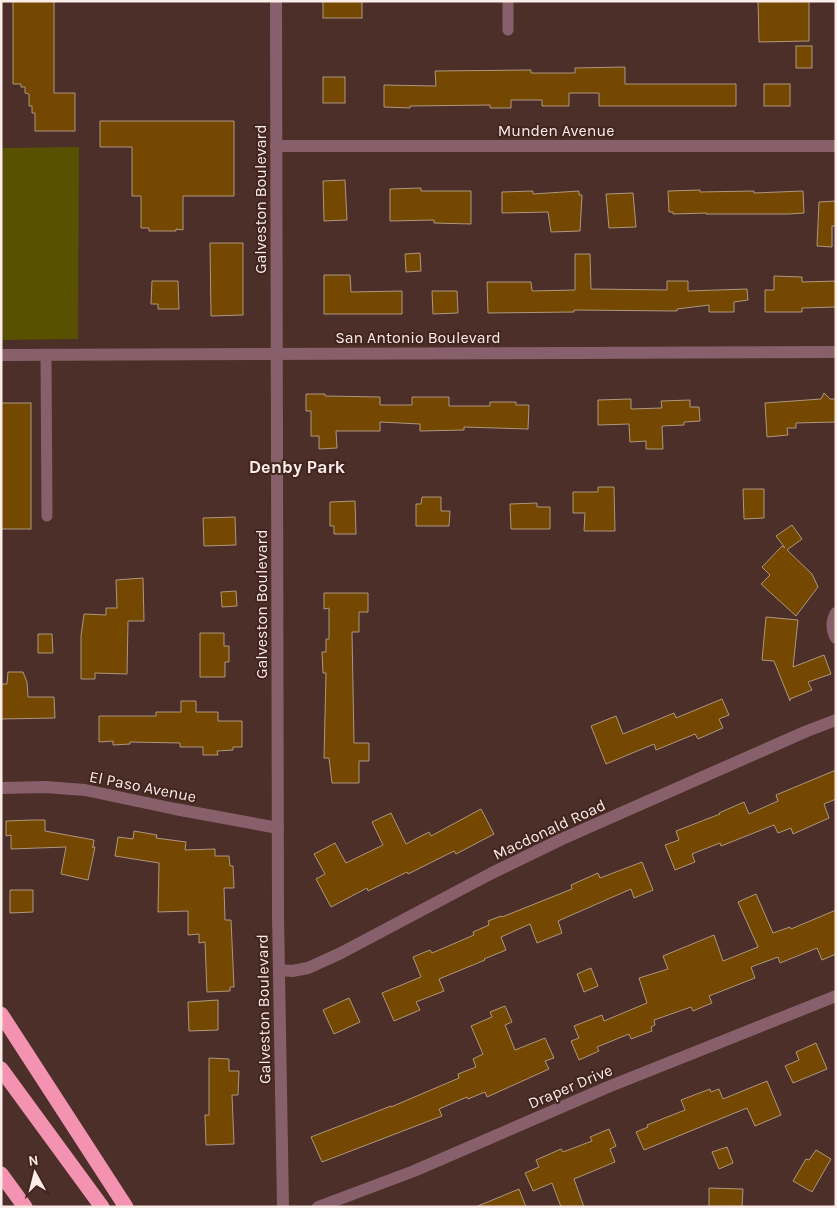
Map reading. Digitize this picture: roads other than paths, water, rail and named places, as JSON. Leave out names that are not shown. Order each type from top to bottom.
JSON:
[{"type":"highway","points":[[1,1014],[126,1207]]},
{"type":"highway","points":[[1,1069],[102,1207]]},
{"type":"highway","points":[[1,1174],[25,1207]]},
{"type":"highway","points":[[1,1191],[12,1207]]},
{"type":"street","name":"Galveston Boulevard","points":[[276,1],[278,828],[282,1207]]},
{"type":"street","name":"Munden Avenue","points":[[276,146],[836,146]]},
{"type":"street","name":"San Antonio Boulevard","points":[[1,356],[836,352]]},
{"type":"street","points":[[836,613],[832,624],[832,632],[836,638]]},
{"type":"street","name":"Macdonald Road","points":[[280,970],[292,971],[308,968],[341,953],[490,874],[562,839],[836,720]]},
{"type":"street","name":"El Paso Avenue","points":[[1,788],[45,786],[85,790],[278,828]]},
{"type":"street","name":"Draper Drive","points":[[318,1207],[414,1171],[608,1087],[836,996]]},
{"type":"lane","points":[[508,1],[508,30]]},
{"type":"lane","points":[[46,355],[47,516]]},
{"type":"district","name":"Denby Park","points":[[297,467]]}]
